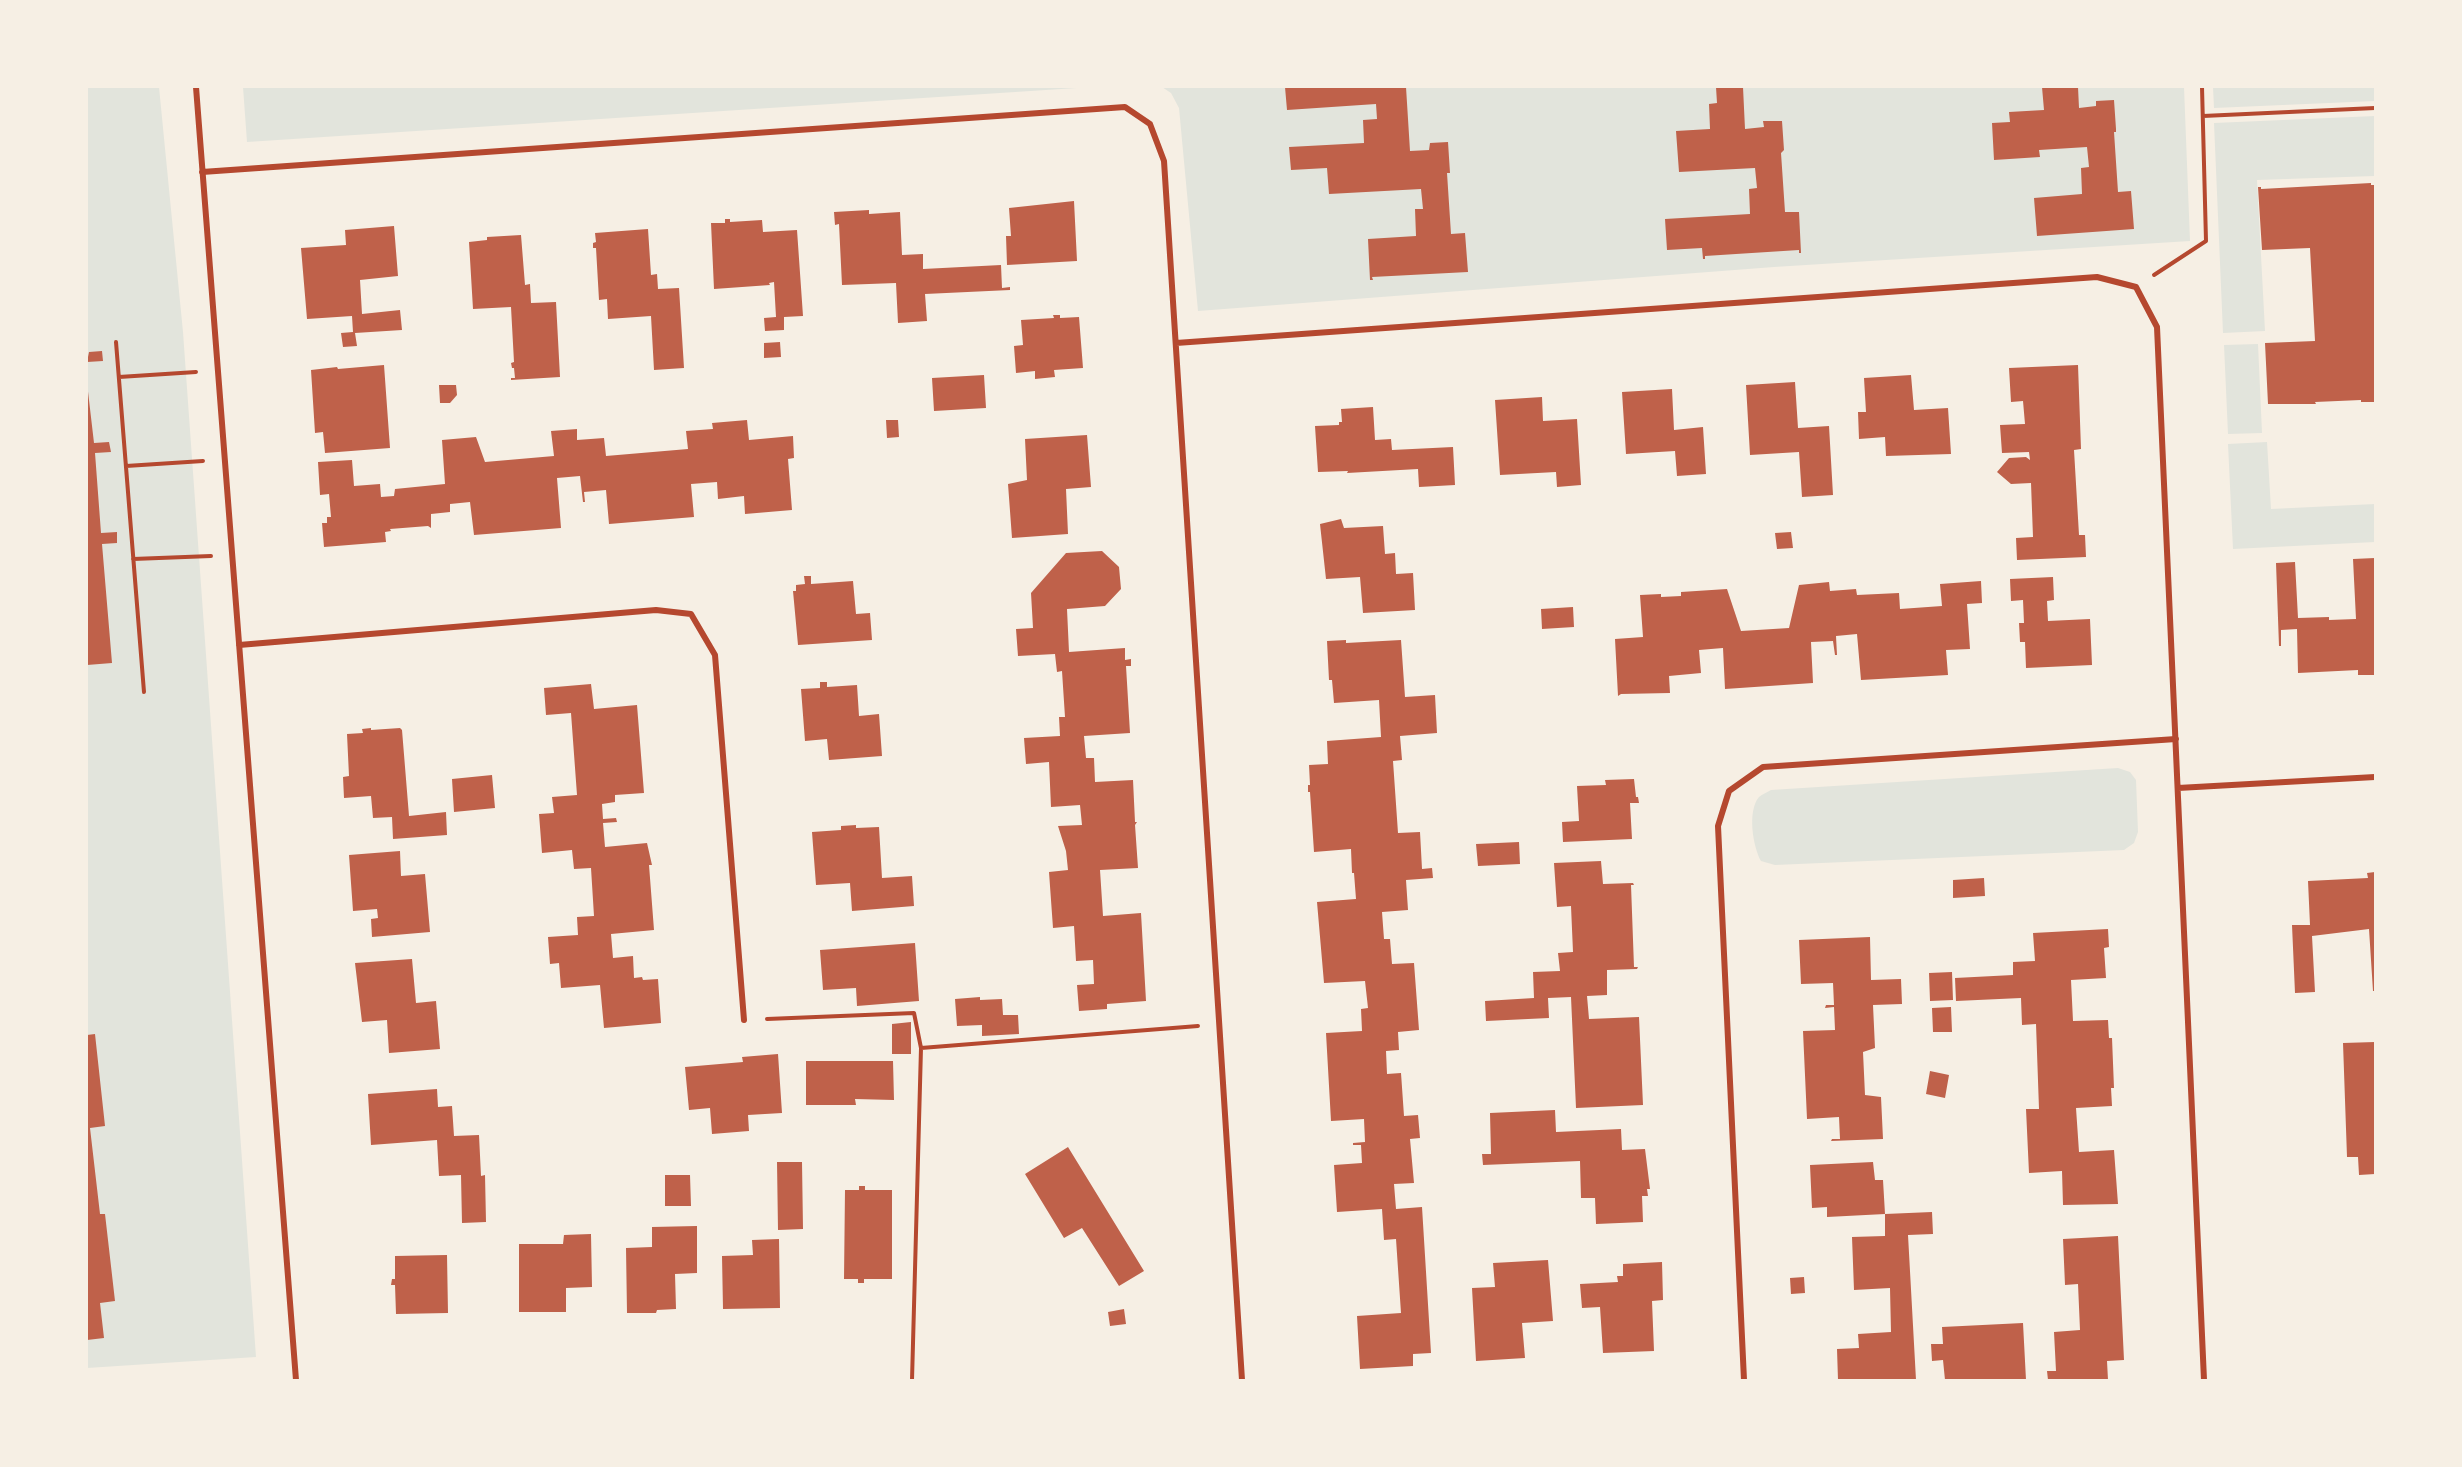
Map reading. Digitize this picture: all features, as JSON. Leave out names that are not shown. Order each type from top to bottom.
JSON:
[{"type":"street","points":[[196,87],[296,1380]]},
{"type":"street","points":[[202,172],[1125,107],[1150,124],[1164,161],[1242,1380]]},
{"type":"street","points":[[1176,343],[2097,277],[2136,287],[2157,327],[2204,1380]]},
{"type":"street","points":[[239,645],[656,610],[692,614],[715,655],[744,1020]]},
{"type":"street","points":[[1744,1380],[1718,826],[1729,791],[1763,767],[2176,739]]},
{"type":"street","points":[[2178,788],[2375,777]]},
{"type":"path","points":[[2136,287],[2206,241],[2202,87]]},
{"type":"path","points":[[2204,116],[2375,108]]},
{"type":"path","points":[[116,342],[144,692]]},
{"type":"path","points":[[119,377],[218,371]]},
{"type":"path","points":[[126,466],[225,460]]},
{"type":"path","points":[[133,558],[233,555]]},
{"type":"path","points":[[744,1020],[914,1013],[921,1048],[912,1380]]},
{"type":"path","points":[[921,1048],[1220,1025]]},
{"type":"shaded area","points":[[87,87],[159,87],[183,332],[256,1357],[87,1368]]},
{"type":"shaded area","points":[[243,87],[1092,87],[247,142]]},
{"type":"shaded area","points":[[1162,87],[2184,87],[2190,241],[1774,267],[1198,311],[1179,108],[1171,93]]},
{"type":"shaded area","points":[[2213,87],[2375,87],[2375,101],[2214,108]]},
{"type":"shaded area","points":[[2375,116],[2375,176],[2257,180],[2265,331],[2223,333],[2214,123]]},
{"type":"shaded area","points":[[2258,344],[2262,433],[2228,434],[2224,345]]},
{"type":"shaded area","points":[[2267,442],[2271,509],[2375,504],[2375,542],[2233,549],[2228,444]]},
{"type":"shaded area","points":[[2118,768],[2130,772],[2136,780],[2138,832],[2134,843],[2124,850],[1775,865],[1761,861],[1752,829],[1755,803],[1760,796],[1771,790]]},
{"type":"building","points":[[1285,87],[1406,87],[1410,151],[1429,150],[1430,143],[1448,142],[1450,173],[1447,173],[1451,234],[1465,233],[1468,272],[1372,277],[1373,280],[1370,280],[1368,239],[1416,236],[1415,209],[1423,209],[1421,189],[1329,194],[1327,168],[1291,170],[1289,147],[1364,143],[1363,120],[1377,119],[1376,104],[1287,110]]},
{"type":"building","points":[[1716,87],[1743,87],[1745,129],[1764,127],[1763,121],[1782,121],[1784,150],[1781,153],[1785,212],[1799,212],[1801,253],[1799,250],[1705,256],[1703,259],[1702,248],[1667,250],[1665,219],[1750,214],[1749,189],[1757,188],[1755,168],[1679,172],[1676,131],[1710,129],[1709,104],[1717,103]]},
{"type":"building","points":[[2042,87],[2078,87],[2079,108],[2096,106],[2096,101],[2114,100],[2118,192],[2131,191],[2134,229],[2037,236],[2034,198],[2082,194],[2081,168],[2089,167],[2087,147],[2039,150],[2040,157],[1994,160],[1992,123],[2010,122],[2009,112],[2044,110]]},
{"type":"building","points":[[2371,183],[2375,185],[2375,402],[2361,402],[2361,400],[2315,402],[2316,404],[2268,404],[2265,343],[2315,341],[2310,248],[2262,250],[2258,187],[2261,189]]},
{"type":"building","points":[[1074,201],[1077,261],[1007,265],[1006,236],[1011,236],[1009,208]]},
{"type":"building","points":[[869,210],[869,214],[900,212],[902,255],[923,254],[923,269],[1001,265],[1002,288],[1010,287],[1010,290],[925,294],[927,321],[898,323],[896,283],[842,285],[839,224],[835,225],[834,212]]},
{"type":"building","points":[[725,219],[730,219],[730,222],[762,220],[763,232],[797,230],[803,316],[784,317],[784,330],[765,331],[764,318],[776,317],[774,282],[769,283],[770,285],[714,289],[711,223],[725,223]]},
{"type":"building","points":[[394,226],[398,276],[360,280],[362,314],[400,310],[402,330],[355,333],[357,346],[343,347],[341,333],[353,332],[352,316],[307,319],[301,248],[346,245],[345,230]]},
{"type":"building","points":[[648,229],[651,275],[657,274],[658,289],[679,288],[684,368],[654,370],[651,316],[608,319],[607,299],[599,300],[596,248],[593,248],[593,243],[596,242],[595,233]]},
{"type":"building","points":[[521,235],[525,285],[530,284],[531,303],[556,302],[560,377],[511,380],[515,378],[511,363],[514,362],[511,307],[473,309],[469,242],[487,240],[487,237]]},
{"type":"building","points":[[1053,315],[1060,315],[1060,318],[1079,317],[1083,368],[1054,370],[1055,377],[1035,379],[1035,371],[1016,373],[1014,346],[1023,345],[1021,320],[1054,318]]},
{"type":"building","points":[[780,342],[781,357],[764,358],[764,343]]},
{"type":"building","points":[[102,351],[103,361],[87,362],[89,352]]},
{"type":"building","points":[[384,365],[390,448],[325,453],[323,432],[315,433],[311,370]]},
{"type":"building","points":[[2078,365],[2081,449],[2074,450],[2079,535],[2085,535],[2086,557],[2017,560],[2016,538],[2033,537],[2031,483],[2011,484],[1997,472],[2009,458],[2026,457],[2030,460],[2029,452],[2002,453],[2000,425],[2025,424],[2023,401],[2011,402],[2009,368]]},
{"type":"building","points":[[984,375],[986,408],[934,411],[932,378]]},
{"type":"building","points":[[1911,375],[1914,410],[1948,408],[1951,454],[1886,456],[1885,437],[1859,439],[1858,412],[1866,412],[1864,378]]},
{"type":"building","points":[[1795,382],[1798,428],[1829,426],[1833,495],[1802,497],[1799,452],[1750,455],[1746,385]]},
{"type":"building","points":[[87,383],[94,443],[109,442],[111,452],[95,453],[101,533],[117,532],[117,543],[102,544],[112,663],[87,665]]},
{"type":"building","points":[[439,385],[456,385],[457,395],[450,403],[440,403]]},
{"type":"building","points":[[1672,389],[1674,430],[1703,427],[1706,474],[1677,476],[1675,451],[1626,454],[1622,392]]},
{"type":"building","points":[[1542,397],[1543,421],[1577,419],[1581,485],[1557,487],[1556,472],[1500,475],[1495,400]]},
{"type":"building","points":[[1373,407],[1375,440],[1391,439],[1392,450],[1453,447],[1455,485],[1419,487],[1418,469],[1347,473],[1348,471],[1318,472],[1315,426],[1339,425],[1339,422],[1342,422],[1341,409]]},
{"type":"building","points":[[747,420],[749,440],[793,436],[794,458],[788,459],[792,510],[745,514],[744,496],[718,499],[717,482],[691,484],[694,517],[609,524],[606,490],[584,492],[585,502],[583,502],[580,476],[557,478],[561,528],[474,535],[470,502],[450,504],[450,512],[431,514],[431,528],[428,526],[390,529],[391,531],[385,532],[386,542],[324,547],[322,523],[327,523],[327,517],[331,517],[329,494],[320,495],[318,462],[352,460],[354,486],[380,484],[381,497],[394,496],[395,489],[445,484],[442,440],[476,437],[485,462],[554,456],[551,431],[577,429],[577,440],[604,438],[606,456],[688,449],[686,431],[713,429],[712,423]]},
{"type":"building","points":[[886,420],[898,420],[899,437],[887,438]]},
{"type":"building","points":[[1087,435],[1091,487],[1066,489],[1068,534],[1012,538],[1008,484],[1027,480],[1025,439]]},
{"type":"building","points":[[1341,519],[1344,528],[1383,526],[1385,554],[1395,553],[1396,574],[1413,573],[1415,610],[1363,613],[1360,577],[1326,579],[1320,524]]},
{"type":"building","points":[[1791,532],[1793,548],[1777,549],[1775,533]]},
{"type":"building","points":[[1102,551],[1119,567],[1121,589],[1105,606],[1067,609],[1069,652],[1125,648],[1125,660],[1131,659],[1131,666],[1126,666],[1130,733],[1084,736],[1086,758],[1094,758],[1095,782],[1133,780],[1138,868],[1100,870],[1103,916],[1141,913],[1146,1001],[1107,1004],[1107,1009],[1079,1011],[1077,985],[1094,984],[1093,960],[1076,961],[1074,926],[1053,928],[1049,872],[1068,870],[1066,851],[1058,826],[1082,825],[1080,805],[1051,807],[1049,762],[1026,764],[1024,738],[1060,736],[1059,717],[1065,717],[1062,671],[1057,672],[1055,654],[1018,656],[1016,629],[1033,628],[1031,593],[1066,553]]},
{"type":"building","points":[[2375,558],[2375,675],[2358,675],[2358,670],[2298,673],[2297,629],[2281,630],[2281,646],[2279,646],[2276,563],[2295,562],[2298,618],[2356,619],[2353,559]]},
{"type":"building","points":[[804,576],[811,576],[811,584],[853,581],[856,614],[870,613],[872,640],[798,645],[793,591],[796,591],[796,585],[805,584]]},
{"type":"building","points":[[2053,577],[2054,600],[2047,601],[2048,621],[2090,619],[2092,665],[2026,668],[2025,642],[2020,642],[2019,623],[2024,623],[2023,600],[2011,601],[2010,579]]},
{"type":"building","points":[[1981,581],[1982,603],[1967,604],[1970,649],[1946,650],[1948,675],[1861,680],[1857,634],[1836,636],[1837,655],[1835,655],[1833,641],[1811,642],[1813,683],[1725,689],[1723,648],[1699,650],[1701,673],[1669,676],[1670,693],[1621,694],[1618,696],[1615,639],[1643,637],[1640,595],[1681,596],[1681,592],[1727,589],[1741,631],[1789,628],[1799,585],[1829,582],[1830,591],[1856,589],[1857,595],[1899,593],[1900,609],[1942,606],[1940,584]]},
{"type":"building","points":[[1573,607],[1574,627],[1542,629],[1541,609]]},
{"type":"building","points":[[1346,640],[1346,643],[1401,640],[1405,697],[1435,695],[1437,733],[1400,736],[1402,760],[1393,761],[1398,833],[1420,832],[1422,869],[1432,868],[1433,878],[1406,880],[1408,910],[1382,912],[1384,939],[1390,939],[1392,964],[1414,963],[1419,1030],[1398,1032],[1399,1050],[1386,1051],[1387,1074],[1401,1073],[1404,1116],[1418,1115],[1420,1138],[1410,1139],[1414,1183],[1394,1184],[1396,1209],[1422,1207],[1431,1353],[1413,1354],[1413,1366],[1360,1369],[1357,1316],[1401,1313],[1396,1239],[1384,1240],[1382,1209],[1337,1212],[1334,1165],[1362,1163],[1361,1145],[1353,1145],[1353,1143],[1365,1142],[1364,1119],[1331,1121],[1326,1033],[1362,1031],[1361,1009],[1368,1008],[1365,981],[1324,983],[1317,902],[1356,899],[1351,849],[1314,852],[1310,792],[1308,792],[1309,765],[1328,764],[1327,741],[1381,737],[1379,700],[1334,703],[1332,680],[1329,680],[1327,641]]},
{"type":"building","points":[[820,682],[827,682],[827,687],[857,685],[859,716],[879,714],[882,756],[829,760],[827,739],[805,741],[801,689],[820,688]]},
{"type":"building","points":[[591,684],[594,709],[637,705],[644,793],[615,795],[615,802],[602,804],[603,819],[616,818],[617,822],[603,823],[605,847],[647,843],[652,865],[649,865],[654,930],[611,934],[613,958],[633,956],[634,978],[658,979],[661,1023],[604,1028],[600,985],[561,988],[559,963],[550,964],[548,937],[578,935],[577,917],[594,916],[591,868],[574,869],[572,850],[542,853],[539,814],[554,813],[552,797],[577,795],[571,713],[546,715],[544,688]]},
{"type":"building","points":[[371,728],[371,730],[400,728],[402,730],[409,816],[446,812],[447,835],[393,839],[392,817],[373,818],[371,796],[344,798],[343,777],[349,776],[347,734],[363,733],[362,729]]},
{"type":"building","points":[[492,775],[495,808],[454,812],[452,779]]},
{"type":"building","points":[[1634,779],[1639,803],[1630,803],[1632,839],[1563,842],[1562,822],[1579,821],[1577,786],[1606,785],[1605,780]]},
{"type":"building","points":[[856,825],[856,828],[879,827],[882,878],[912,876],[914,906],[852,911],[850,883],[816,885],[812,832],[841,830],[841,826]]},
{"type":"building","points":[[1519,842],[1520,864],[1478,866],[1476,844]]},
{"type":"building","points":[[400,851],[401,876],[425,874],[430,932],[372,937],[371,919],[378,918],[377,909],[353,911],[349,855]]},
{"type":"building","points":[[1601,861],[1603,884],[1633,883],[1634,885],[1631,885],[1634,967],[1638,967],[1637,969],[1607,970],[1607,995],[1587,996],[1589,1019],[1639,1017],[1643,1105],[1576,1108],[1571,997],[1548,998],[1549,1018],[1486,1021],[1485,1001],[1534,998],[1533,972],[1560,971],[1558,953],[1573,952],[1571,906],[1557,907],[1554,863]]},
{"type":"building","points":[[2375,872],[2375,991],[2373,991],[2369,929],[2312,936],[2315,992],[2295,993],[2292,925],[2310,925],[2308,881],[2368,878],[2367,873]]},
{"type":"building","points":[[1984,878],[1985,896],[1953,898],[1953,880]]},
{"type":"building","points":[[2108,929],[2109,947],[2104,948],[2106,978],[2071,980],[2073,1021],[2108,1020],[2109,1038],[2112,1038],[2114,1088],[2111,1088],[2112,1106],[2076,1108],[2079,1152],[2114,1150],[2118,1204],[2063,1205],[2062,1171],[2029,1173],[2026,1109],[2039,1109],[2036,1024],[2022,1025],[2021,998],[1956,1001],[1955,978],[2013,975],[2013,962],[2035,961],[2033,933]]},
{"type":"building","points":[[1870,937],[1871,980],[1901,979],[1902,1004],[1873,1005],[1875,1048],[1863,1052],[1865,1095],[1881,1097],[1883,1139],[1831,1141],[1840,1139],[1839,1117],[1807,1119],[1803,1031],[1835,1030],[1834,1007],[1825,1008],[1826,1005],[1834,1005],[1833,983],[1801,984],[1799,940]]},
{"type":"building","points":[[915,943],[919,1001],[857,1006],[856,988],[823,990],[820,950]]},
{"type":"building","points":[[412,959],[416,1003],[436,1001],[440,1049],[389,1053],[387,1020],[362,1022],[355,963]]},
{"type":"building","points":[[1952,972],[1953,1000],[1930,1001],[1929,973]]},
{"type":"building","points":[[980,997],[980,1000],[1002,999],[1003,1015],[1018,1015],[1019,1034],[982,1036],[982,1025],[957,1026],[955,999]]},
{"type":"building","points":[[1951,1007],[1952,1032],[1933,1032],[1932,1008]]},
{"type":"building","points":[[911,1022],[911,1054],[892,1054],[892,1024]]},
{"type":"building","points":[[95,1034],[105,1126],[90,1128],[100,1214],[105,1214],[115,1301],[100,1303],[104,1338],[87,1340],[87,1035]]},
{"type":"building","points":[[2375,1042],[2375,1174],[2359,1175],[2358,1157],[2347,1157],[2343,1043]]},
{"type":"building","points":[[778,1054],[782,1113],[748,1115],[749,1131],[712,1134],[710,1108],[689,1110],[685,1067],[743,1062],[742,1057]]},
{"type":"building","points":[[806,1061],[893,1061],[894,1100],[855,1099],[856,1105],[806,1105]]},
{"type":"building","points":[[1930,1071],[1949,1075],[1945,1098],[1926,1094]]},
{"type":"building","points":[[437,1089],[438,1107],[452,1106],[454,1136],[479,1135],[481,1176],[485,1175],[486,1222],[462,1223],[461,1175],[439,1176],[437,1140],[371,1145],[368,1094]]},
{"type":"building","points":[[1555,1110],[1556,1132],[1621,1129],[1622,1150],[1645,1149],[1650,1189],[1647,1189],[1648,1196],[1642,1196],[1643,1222],[1596,1224],[1595,1198],[1581,1198],[1580,1161],[1483,1165],[1482,1154],[1491,1154],[1490,1113]]},
{"type":"building","points":[[1068,1147],[1144,1271],[1119,1286],[1082,1228],[1064,1238],[1025,1174]]},
{"type":"building","points":[[777,1162],[802,1162],[803,1229],[778,1230]]},
{"type":"building","points":[[1873,1162],[1875,1180],[1883,1180],[1885,1214],[1827,1217],[1827,1207],[1812,1208],[1810,1165]]},
{"type":"building","points":[[665,1175],[690,1175],[691,1206],[665,1206]]},
{"type":"building","points":[[859,1186],[865,1186],[865,1190],[892,1190],[892,1279],[864,1279],[864,1283],[858,1283],[858,1279],[844,1279],[845,1190],[859,1190]]},
{"type":"building","points":[[1932,1212],[1933,1234],[1908,1235],[1916,1380],[1838,1380],[1837,1349],[1859,1348],[1858,1334],[1891,1332],[1890,1288],[1854,1290],[1852,1237],[1885,1236],[1885,1214]]},
{"type":"building","points":[[697,1226],[697,1273],[675,1274],[676,1309],[657,1310],[656,1313],[627,1313],[626,1248],[652,1247],[652,1227]]},
{"type":"building","points":[[591,1234],[592,1287],[566,1288],[566,1312],[519,1312],[519,1244],[563,1244],[564,1235]]},
{"type":"building","points":[[2118,1236],[2124,1360],[2107,1361],[2108,1380],[2048,1380],[2047,1371],[2056,1371],[2054,1332],[2080,1330],[2078,1284],[2065,1285],[2063,1239]]},
{"type":"building","points":[[779,1239],[780,1308],[723,1309],[722,1256],[753,1255],[752,1240]]},
{"type":"building","points":[[447,1255],[448,1313],[396,1314],[395,1285],[391,1285],[392,1279],[395,1279],[395,1256]]},
{"type":"building","points":[[1548,1260],[1553,1321],[1522,1323],[1525,1358],[1476,1361],[1472,1288],[1495,1287],[1493,1263]]},
{"type":"building","points":[[1662,1262],[1663,1300],[1652,1301],[1654,1351],[1603,1353],[1600,1307],[1582,1308],[1580,1284],[1618,1282],[1617,1276],[1623,1276],[1623,1264]]},
{"type":"building","points":[[1804,1277],[1805,1293],[1791,1294],[1790,1278]]},
{"type":"building","points":[[1124,1309],[1126,1324],[1110,1326],[1108,1312]]},
{"type":"building","points":[[2023,1323],[2026,1380],[1945,1380],[1943,1360],[1932,1361],[1931,1344],[1943,1344],[1942,1327]]}]
